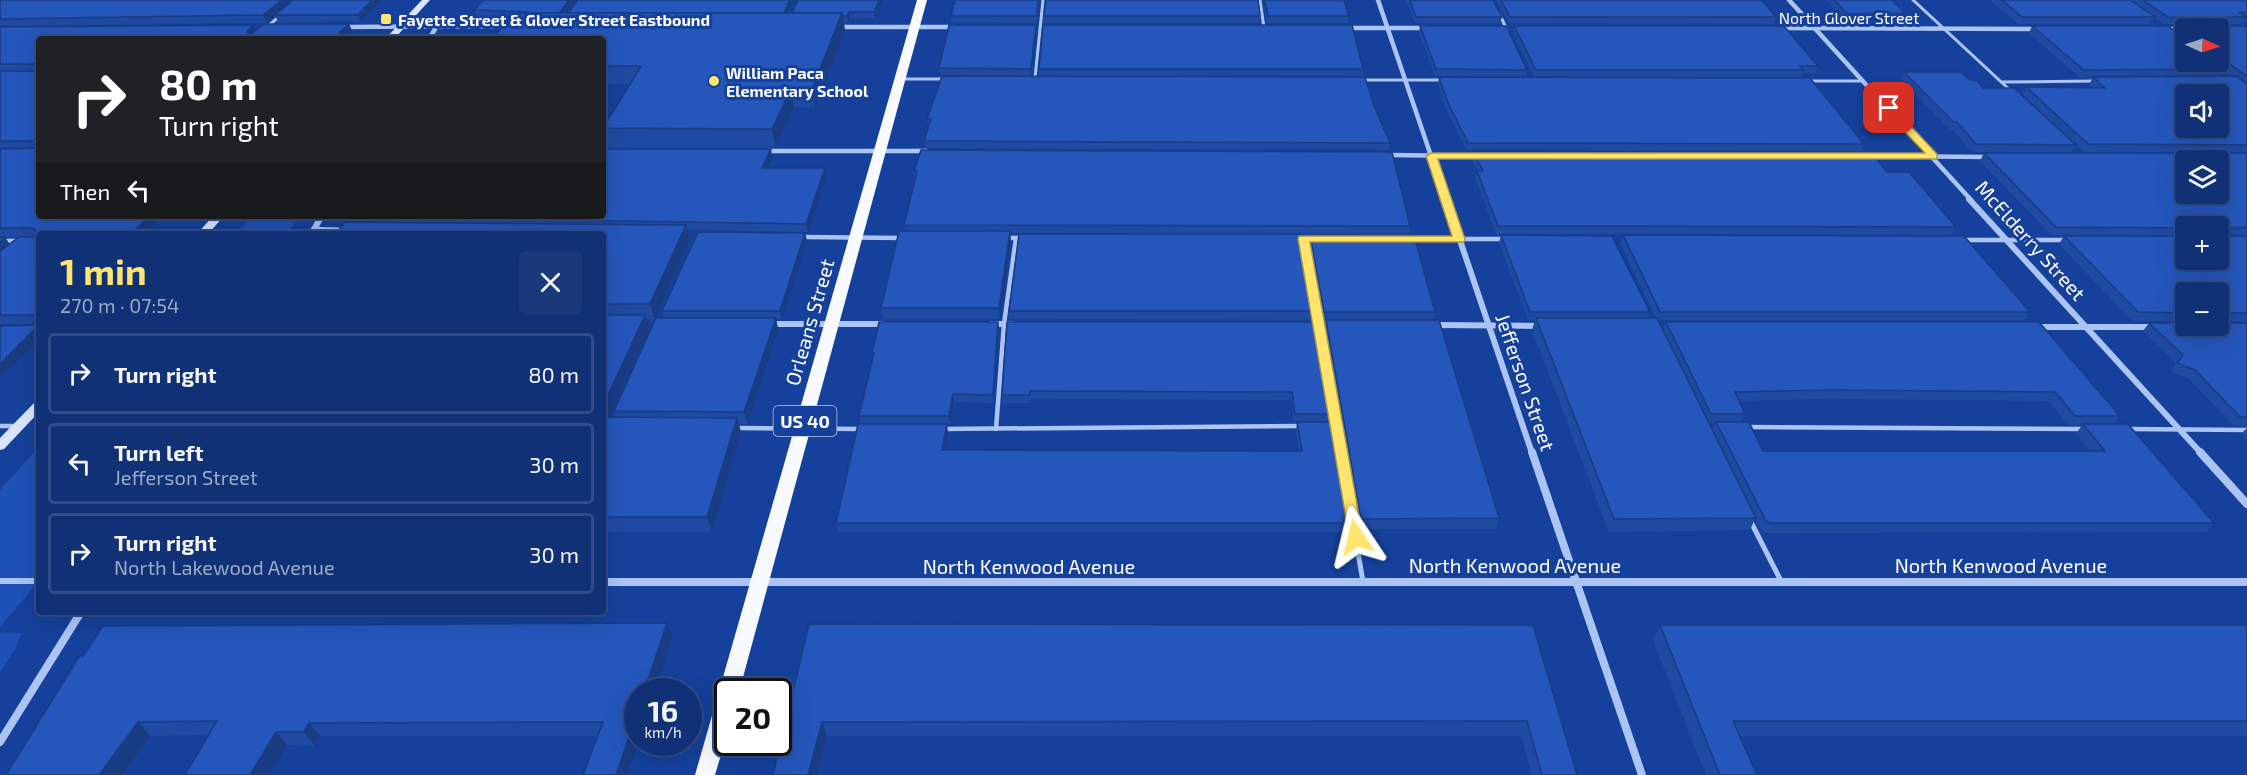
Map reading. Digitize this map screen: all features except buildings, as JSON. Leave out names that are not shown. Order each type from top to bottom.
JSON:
[{"type":"main road","points":[[392,36],[426,0]]},
{"type":"main road","name":"Orleans Street","points":[[732,678],[922,0]]},
{"type":"main road","points":[[205,231],[216,219]]},
{"type":"main road","points":[[0,446],[36,408]]},
{"type":"main road","name":"Orleans Street","points":[[705,775],[714,743]]},
{"type":"street","name":"Jefferson Street","points":[[1378,0],[1642,775]]},
{"type":"street","name":"McElderry Street","points":[[1789,0],[2247,504]]},
{"type":"street","points":[[431,36],[437,26]]},
{"type":"street","points":[[333,27],[514,26]]},
{"type":"street","points":[[255,27],[278,27]]},
{"type":"street","points":[[834,27],[965,27]]},
{"type":"street","points":[[1029,27],[1052,27]]},
{"type":"street","points":[[1252,28],[1274,28]]},
{"type":"street","points":[[1339,28],[1435,28]]},
{"type":"street","points":[[1494,28],[1518,28]]},
{"type":"street","name":"North Glover Street","points":[[1774,28],[2048,29]]},
{"type":"street","points":[[2163,29],[2175,29]]},
{"type":"street","points":[[756,152],[931,152]]},
{"type":"street","points":[[1377,155],[1487,156]]},
{"type":"street","points":[[1857,156],[1994,157]]},
{"type":"street","points":[[764,324],[887,324]]},
{"type":"street","points":[[981,324],[1016,324]]},
{"type":"street","points":[[1307,325],[1341,325]]},
{"type":"street","points":[[1430,325],[1547,326]]},
{"type":"street","points":[[2025,327],[2159,327]]},
{"type":"street","points":[[0,580],[36,581]]},
{"type":"street","name":"North Kenwood Avenue","points":[[606,582],[2247,582]]},
{"type":"street","points":[[0,742],[79,615]]},
{"type":"lane","points":[[1024,78],[1035,78],[1043,0]]},
{"type":"lane","points":[[1260,0],[1264,28]]},
{"type":"lane","points":[[1913,0],[2018,97]]},
{"type":"lane","points":[[1497,9],[1511,39]]},
{"type":"lane","points":[[260,33],[283,14]]},
{"type":"lane","points":[[2163,29],[2171,35]]},
{"type":"lane","points":[[900,79],[945,79]]},
{"type":"lane","points":[[1358,80],[1451,80]]},
{"type":"lane","points":[[1804,81],[1863,81]]},
{"type":"lane","points":[[2002,82],[2106,81]]},
{"type":"lane","points":[[331,231],[350,230]]},
{"type":"lane","points":[[799,237],[913,238]]},
{"type":"lane","points":[[1005,238],[1028,238]]},
{"type":"lane","points":[[996,429],[1004,324],[1016,238]]},
{"type":"lane","points":[[1292,238],[1316,239]]},
{"type":"lane","points":[[1304,239],[1364,582]]},
{"type":"lane","points":[[1400,239],[1507,239]]},
{"type":"lane","points":[[1960,240],[2067,240]]},
{"type":"lane","points":[[0,241],[23,241],[15,248]]},
{"type":"lane","points":[[0,426],[19,426]]},
{"type":"lane","points":[[939,429],[1312,426]]},
{"type":"lane","points":[[1324,426],[1336,426]]},
{"type":"lane","points":[[1739,427],[2096,429]]},
{"type":"lane","points":[[724,428],[871,429]]},
{"type":"lane","points":[[2120,429],[2247,430]]},
{"type":"lane","points":[[1750,520],[1781,582]]},
{"type":"shaded area","points":[[249,219],[297,219],[289,231],[238,231]]},
{"type":"shaded area","points":[[36,450],[36,585],[0,627],[0,490]]},
{"type":"shaded area","points":[[0,633],[22,633],[0,672]]},
{"type":"place","name":"Fayette Street & Glover Street Eastbound","points":[[386,19]]},
{"type":"place","name":"William Paca Elementary School","points":[[714,81]]},
{"type":"route","points":[[1356,537],[1304,239],[1460,239],[1431,156],[1934,157],[1889,108]]}]
